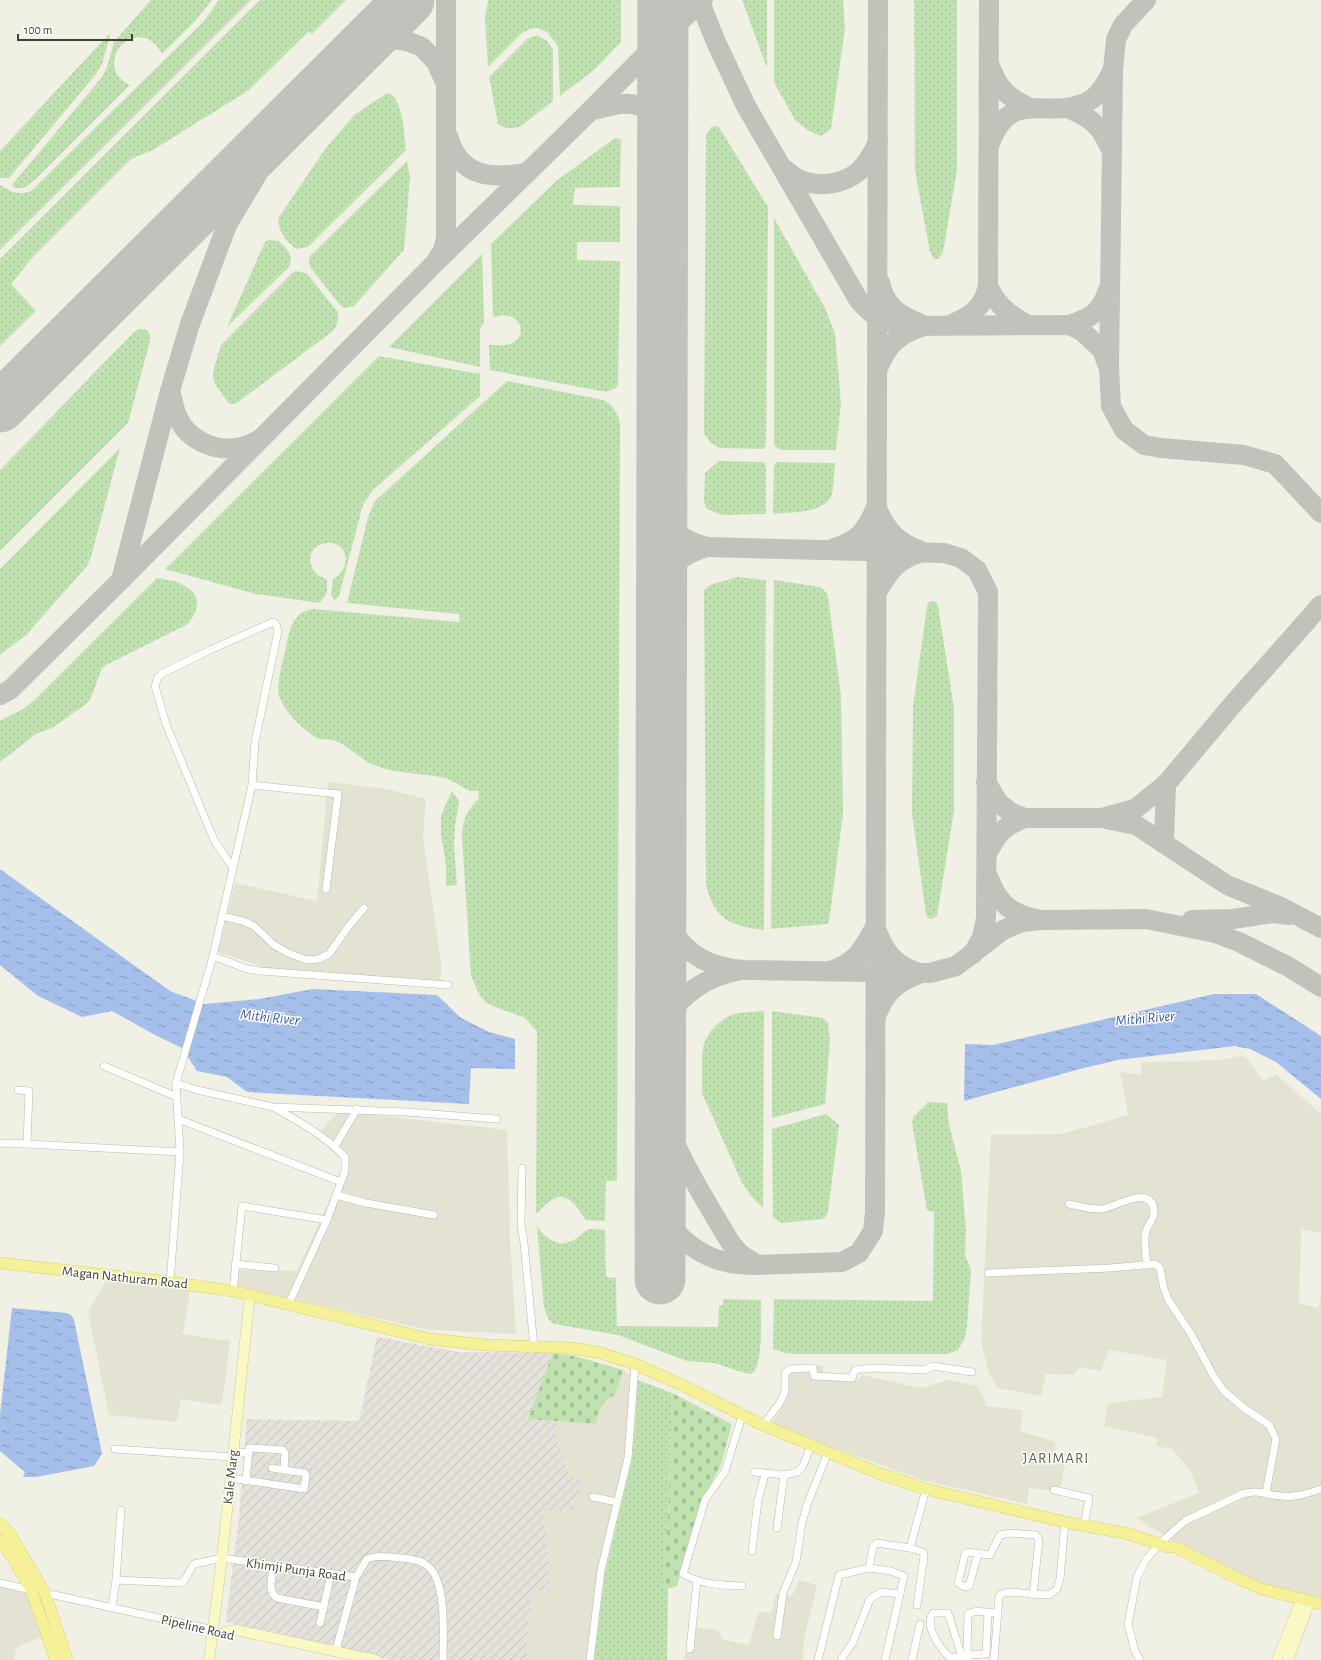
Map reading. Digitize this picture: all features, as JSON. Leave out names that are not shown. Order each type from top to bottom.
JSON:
[{"type":"main road","name":"Magan Nathuram Road","points":[[0,1264],[170,1282],[233,1291],[289,1303],[430,1339],[485,1345],[571,1348],[597,1352],[635,1364],[684,1386],[742,1416],[878,1473],[926,1489],[1065,1522],[1129,1534],[1164,1546],[1173,1553],[1240,1588],[1260,1595],[1313,1606]]},
{"type":"main road","points":[[0,1524],[8,1531],[45,1593],[67,1660]]},
{"type":"main road","points":[[0,1540],[14,1560],[31,1590],[56,1660]]},
{"type":"street","points":[[170,1282],[180,1152],[176,1082],[212,958],[222,916],[233,868],[252,785],[255,742],[278,632],[276,624],[273,622],[174,667],[162,674],[155,682],[155,689],[166,724],[214,840],[233,868]]},
{"type":"street","points":[[252,785],[338,794],[326,889]]},
{"type":"street","points":[[222,916],[243,921],[254,926],[274,945],[288,953],[307,960],[319,959],[329,954],[351,922],[364,908]]},
{"type":"street","points":[[212,958],[247,969],[260,971],[448,985]]},
{"type":"street","points":[[104,1066],[177,1097]]},
{"type":"street","points":[[176,1082],[197,1090],[273,1107],[357,1110],[497,1119]]},
{"type":"street","points":[[18,1090],[29,1091],[27,1144]]},
{"type":"street","points":[[273,1107],[305,1125],[335,1146],[345,1157],[345,1171],[327,1220],[289,1303]]},
{"type":"street","points":[[335,1146],[357,1110]]},
{"type":"street","points":[[178,1119],[341,1182]]},
{"type":"street","points":[[0,1144],[180,1152]]},
{"type":"street","points":[[522,1168],[521,1225],[534,1347]]},
{"type":"street","points":[[336,1195],[366,1203],[434,1215]]},
{"type":"street","points":[[1068,1204],[1095,1209],[1110,1207],[1136,1198],[1147,1199],[1152,1202],[1154,1212],[1145,1235],[1147,1265]]},
{"type":"street","points":[[233,1291],[242,1206],[327,1220]]},
{"type":"street","points":[[236,1264],[275,1268]]},
{"type":"street","points":[[988,1273],[1155,1264],[1160,1268],[1164,1289],[1169,1301],[1191,1334],[1214,1377],[1221,1386],[1244,1408],[1269,1425],[1274,1433],[1276,1439],[1266,1493]]},
{"type":"street","name":"Kale Marg","points":[[210,1660],[250,1295]]},
{"type":"street","points":[[590,1660],[601,1570],[628,1458],[632,1421],[635,1364]]},
{"type":"street","points":[[763,1425],[784,1392],[785,1373],[790,1369],[813,1368],[814,1376],[852,1378],[855,1370],[871,1368],[925,1370],[933,1366],[972,1372]]},
{"type":"street","points":[[742,1416],[725,1471],[705,1500],[684,1574],[697,1581],[717,1585],[742,1586]]},
{"type":"street","points":[[754,1472],[784,1475],[800,1471],[811,1445]]},
{"type":"street","points":[[246,1481],[248,1448],[250,1447],[283,1450],[285,1454],[284,1470]]},
{"type":"street","points":[[115,1449],[232,1454],[248,1453]]},
{"type":"street","points":[[777,1636],[783,1593],[796,1562],[805,1511],[828,1452]]},
{"type":"street","points":[[230,1478],[304,1489],[305,1473],[272,1468]]},
{"type":"street","points":[[752,1551],[758,1500],[765,1474]]},
{"type":"street","points":[[777,1528],[784,1475]]},
{"type":"street","points":[[910,1548],[926,1489]]},
{"type":"street","points":[[1140,1660],[1129,1631],[1129,1615],[1137,1577],[1146,1560],[1164,1546],[1180,1525],[1242,1494],[1257,1491],[1281,1496],[1292,1496],[1321,1489]]},
{"type":"street","points":[[1054,1490],[1090,1498],[1084,1526]]},
{"type":"street","points":[[593,1497],[617,1502]]},
{"type":"street","points":[[112,1608],[116,1580],[121,1510]]},
{"type":"street","points":[[994,1660],[999,1597],[1001,1594],[1008,1592],[1049,1595],[1057,1589],[1060,1579],[1065,1522]]},
{"type":"street","points":[[978,1554],[969,1586],[965,1587],[958,1583],[965,1554],[968,1552],[990,1555],[1000,1535],[1010,1533],[1036,1536],[1039,1540],[1033,1595]]},
{"type":"street","points":[[869,1568],[873,1546],[876,1543],[910,1548],[923,1552],[924,1556],[918,1605]]},
{"type":"street","name":"Khimji Punja Road","points":[[222,1558],[356,1577],[367,1559],[376,1556],[417,1560],[429,1567],[438,1580],[442,1601],[442,1660]]},
{"type":"street","points":[[116,1580],[180,1583],[184,1581],[194,1564],[222,1558]]},
{"type":"street","points":[[274,1566],[270,1589],[273,1595],[277,1598],[324,1607]]},
{"type":"street","points":[[818,1660],[838,1578],[842,1573],[869,1568],[891,1571],[904,1576],[885,1660]]},
{"type":"street","points":[[320,1623],[331,1574]]},
{"type":"street","points":[[337,1646],[356,1577]]},
{"type":"street","points":[[690,1649],[697,1581]]},
{"type":"street","points":[[0,1583],[31,1590]]},
{"type":"street","points":[[841,1660],[853,1642],[870,1598],[881,1592],[900,1594]]},
{"type":"street","name":"Pipeline Road","points":[[45,1593],[225,1632],[234,1636],[253,1636],[352,1660]]},
{"type":"street","points":[[1276,1660],[1313,1606]]},
{"type":"street","points":[[1288,1660],[1313,1606]]},
{"type":"street","points":[[988,1613],[986,1654],[977,1658],[968,1656],[966,1654],[968,1614],[970,1612],[998,1613]]},
{"type":"street","points":[[933,1613],[948,1613],[965,1659],[949,1659],[941,1649],[932,1631],[931,1616],[933,1613]]},
{"type":"street","points":[[912,1660],[920,1624]]},
{"type":"street","points":[[253,1636],[376,1660]]},
{"type":"shaded area","points":[[328,782],[388,789],[426,799],[423,838],[442,969],[439,983],[296,978],[218,952],[235,883],[317,901]]},
{"type":"shaded area","points":[[1238,1056],[1246,1057],[1263,1081],[1276,1074],[1321,1114],[1321,1233],[1301,1229],[1299,1303],[1318,1308],[1321,1295],[1321,1598],[1273,1588],[1187,1549],[1136,1518],[1199,1493],[1190,1470],[1172,1449],[1156,1446],[1158,1438],[1104,1426],[1108,1403],[1162,1397],[1167,1360],[1109,1350],[1101,1371],[1080,1367],[1073,1375],[1046,1374],[1041,1396],[998,1388],[989,1374],[981,1342],[991,1135],[1062,1134],[1128,1115],[1120,1072],[1141,1075],[1141,1062],[1223,1060]]},
{"type":"shaded area","points":[[339,1111],[507,1130],[510,1238],[516,1334],[429,1330],[230,1285],[232,1270],[297,1271],[342,1174],[342,1162],[340,1157],[315,1137]]},
{"type":"shaded area","points":[[106,1281],[190,1291],[183,1334],[230,1341],[222,1405],[181,1399],[177,1422],[109,1415],[88,1312]]},
{"type":"shaded area","points":[[377,1337],[459,1352],[553,1353],[528,1419],[557,1421],[555,1432],[569,1475],[582,1482],[573,1510],[545,1510],[550,1591],[532,1591],[531,1613],[527,1633],[527,1660],[392,1660],[226,1622],[239,1517],[247,1419],[359,1421]]},
{"type":"shaded area","points":[[790,1365],[823,1366],[823,1374],[859,1380],[862,1375],[921,1388],[949,1380],[977,1386],[984,1398],[986,1406],[1023,1410],[1020,1431],[1055,1442],[1056,1460],[1065,1465],[1061,1485],[1054,1491],[1029,1488],[1027,1504],[922,1480],[771,1425],[787,1398]]},
{"type":"shaded area","points":[[623,1370],[638,1380],[633,1455],[605,1574],[594,1660],[527,1660],[527,1633],[531,1613],[532,1591],[550,1590],[545,1510],[569,1475],[555,1432],[557,1421],[596,1424],[600,1406],[609,1397],[615,1394]]},
{"type":"shaded area","points":[[0,1580],[27,1586],[44,1636],[19,1646],[15,1652],[15,1660],[0,1660]]},
{"type":"shaded area","points":[[799,1580],[817,1585],[804,1640],[803,1660],[684,1660],[691,1627],[718,1630],[722,1639],[749,1645],[758,1612],[771,1613],[776,1593],[792,1596]]},
{"type":"green space","points":[[151,0],[212,0],[196,20],[162,54],[152,42],[141,37],[131,39],[122,46],[116,55],[114,66],[119,76],[130,85],[36,179],[24,188],[15,188],[12,185],[102,77],[107,67],[114,42]]},
{"type":"green space","points":[[219,0],[251,0],[0,250],[0,185],[8,190],[18,193],[31,191],[204,21]]},
{"type":"green space","points":[[260,0],[346,0],[312,34],[309,31],[249,90],[153,150],[131,159],[31,259],[11,284],[36,311],[0,346],[0,259]]},
{"type":"green space","points":[[488,0],[621,0],[621,42],[594,70],[560,96],[558,46],[547,32],[538,28],[530,29],[522,33],[488,67],[485,18]]},
{"type":"green space","points":[[742,0],[767,0],[767,68]]},
{"type":"green space","points":[[774,0],[843,0],[845,28],[831,129],[821,136],[806,129],[795,120],[774,82]]},
{"type":"green space","points":[[914,0],[957,0],[957,170],[943,252],[938,259],[934,259],[930,252],[915,171]]},
{"type":"green space","points":[[111,32],[102,64],[96,74],[9,178],[0,178],[0,151]]},
{"type":"green space","points":[[537,35],[547,41],[553,50],[553,101],[521,126],[512,128],[503,127],[498,124],[489,77],[527,39]]},
{"type":"green space","points":[[389,93],[398,103],[404,127],[406,150],[308,247],[297,249],[283,235],[279,226],[279,217],[326,148],[354,115]]},
{"type":"green space","points":[[711,127],[719,127],[768,207],[766,445],[764,449],[720,448],[711,443],[704,434],[706,135]]},
{"type":"green space","points":[[615,138],[621,140],[620,187],[575,188],[573,205],[620,206],[620,242],[577,242],[577,260],[620,261],[618,385],[616,388],[606,392],[490,370],[489,345],[504,345],[512,343],[519,337],[521,329],[520,325],[514,318],[509,316],[493,317],[491,244],[556,181]]},
{"type":"green space","points":[[407,161],[410,177],[404,250],[354,306],[345,308],[340,305],[310,267],[310,256]]},
{"type":"green space","points":[[774,218],[825,308],[835,333],[841,404],[836,450],[782,450],[774,444]]},
{"type":"green space","points":[[269,240],[279,241],[289,252],[291,259],[289,267],[227,327],[265,242]]},
{"type":"green space","points":[[482,254],[484,322],[480,329],[480,367],[389,347]]},
{"type":"green space","points":[[296,271],[308,275],[338,312],[336,326],[333,331],[238,402],[229,404],[215,384],[213,377],[214,368],[221,345],[292,273]]},
{"type":"green space","points":[[140,329],[147,330],[150,335],[150,341],[128,423],[0,551],[0,470],[135,331]]},
{"type":"green space","points":[[379,356],[480,374],[480,396],[372,491],[363,505],[339,596],[335,600],[331,595],[333,579],[339,575],[343,569],[346,557],[344,551],[335,544],[328,543],[320,545],[315,548],[311,554],[311,566],[314,571],[327,579],[327,593],[320,603],[256,594],[165,569]]},
{"type":"green space","points":[[507,381],[604,400],[615,410],[620,424],[617,1181],[606,1181],[605,1221],[587,1220],[570,1200],[564,1197],[555,1198],[550,1201],[536,1214],[537,1032],[525,1018],[488,1004],[480,996],[471,976],[462,838],[463,825],[466,816],[471,807],[479,798],[478,790],[470,791],[448,779],[430,775],[401,772],[369,763],[336,741],[320,739],[309,733],[291,716],[278,694],[280,671],[290,631],[297,617],[306,611],[312,609],[459,622],[459,614],[347,603],[368,517],[375,501]]},
{"type":"green space","points":[[120,448],[91,557],[87,566],[26,635],[0,655],[0,569]]},
{"type":"green space","points":[[719,461],[764,462],[766,467],[766,514],[723,515],[707,509],[704,502],[705,473]]},
{"type":"green space","points":[[776,462],[835,463],[833,490],[828,501],[815,509],[807,511],[773,514],[774,466]]},
{"type":"green space","points":[[737,577],[766,580],[764,930],[734,924],[726,920],[715,907],[706,886],[704,590],[710,585]]},
{"type":"green space","points":[[157,578],[177,582],[192,591],[196,597],[197,605],[195,614],[188,624],[106,665],[102,668],[89,701],[52,728],[36,734],[0,762],[0,721],[23,709],[32,702]]},
{"type":"green space","points":[[774,580],[820,587],[828,596],[841,696],[843,814],[829,922],[827,924],[771,929]]},
{"type":"green space","points":[[932,601],[936,602],[938,606],[954,708],[954,811],[937,916],[931,919],[928,918],[926,914],[912,814],[913,706],[927,607],[928,603]]},
{"type":"green space","points":[[452,791],[459,803],[455,825],[454,846],[457,885],[446,886],[446,864],[441,835],[441,815]]},
{"type":"green space","points":[[764,1011],[763,1208],[751,1196],[742,1183],[702,1093],[702,1054],[704,1043],[710,1032],[717,1024],[727,1017],[738,1013]]},
{"type":"green space","points":[[772,1011],[823,1018],[828,1023],[830,1040],[825,1104],[772,1118]]},
{"type":"green space","points":[[928,1102],[947,1103],[949,1125],[961,1171],[966,1230],[965,1255],[971,1270],[967,1326],[965,1338],[958,1350],[948,1354],[795,1354],[784,1353],[773,1349],[774,1299],[933,1301],[934,1212],[927,1210],[912,1123],[913,1117]]},
{"type":"green space","points":[[826,1114],[839,1125],[828,1212],[823,1219],[781,1223],[773,1217],[772,1129]]},
{"type":"green space","points":[[537,1226],[549,1239],[559,1243],[571,1241],[589,1229],[605,1230],[606,1277],[616,1278],[617,1326],[718,1327],[719,1306],[723,1305],[723,1299],[761,1300],[760,1349],[757,1366],[754,1371],[748,1374],[714,1363],[687,1361],[618,1335],[554,1324],[549,1320],[544,1308]]},
{"type":"green space","points":[[553,1353],[575,1356],[623,1370],[615,1395],[610,1397],[601,1406],[596,1424],[528,1419]]},
{"type":"green space","points":[[638,1380],[672,1393],[668,1520],[662,1589],[668,1589],[667,1660],[594,1660],[605,1574],[633,1455]]},
{"type":"green space","points":[[672,1393],[732,1424],[721,1465],[701,1503],[677,1586],[662,1589],[668,1520]]},
{"type":"water","name":"Mithi River","points":[[0,869],[170,991],[204,1004],[259,999],[313,989],[437,995],[461,1018],[489,1032],[515,1039],[515,1069],[471,1068],[469,1104],[247,1092],[227,1077],[197,1071],[182,1048],[112,1011],[82,1017],[38,996],[0,965]]},
{"type":"water","name":"Mithi River","points":[[1214,994],[1256,994],[1321,1036],[1321,1099],[1276,1062],[1250,1049],[1235,1046],[1118,1060],[964,1101],[965,1044],[993,1045]]},
{"type":"water","points":[[12,1308],[67,1313],[71,1315],[74,1320],[102,1454],[94,1466],[36,1477],[23,1477],[25,1472],[0,1451],[0,1415]]},
{"type":"taxiway","points":[[438,258],[443,251],[446,238],[446,0]]},
{"type":"taxiway","points":[[699,0],[716,42],[746,106],[858,299],[874,315],[885,321],[906,326],[1069,325],[1082,331],[1102,350],[1108,366]]},
{"type":"taxiway","points":[[0,695],[10,690],[436,262],[663,37],[703,0]]},
{"type":"taxiway","points":[[660,1101],[681,1157],[730,1242],[740,1254],[757,1265],[842,1262],[859,1253],[873,1231],[875,1212],[878,0]]},
{"type":"taxiway","points":[[952,324],[976,310],[983,300],[988,286],[989,0]]},
{"type":"taxiway","points":[[1146,0],[1123,25],[1116,39],[1113,70],[1109,368],[1111,406],[1124,430],[1144,445],[1161,448],[1244,455],[1275,464],[1321,513]]},
{"type":"taxiway","points":[[363,46],[389,39],[407,41],[422,47],[436,62],[445,82]]},
{"type":"taxiway","points":[[990,66],[996,80],[1004,91],[1028,107]]},
{"type":"taxiway","points":[[990,143],[999,126],[1008,116],[1019,110],[1031,108],[1056,109],[1070,107],[1090,101],[1104,86],[1112,71]]},
{"type":"taxiway","points":[[121,580],[170,391],[190,324],[227,225],[261,168],[311,97]]},
{"type":"taxiway","points":[[590,111],[607,106],[634,104],[649,112],[655,119],[663,136]]},
{"type":"taxiway","points":[[1067,108],[1083,115],[1095,124],[1111,150]]},
{"type":"taxiway","points":[[448,136],[454,151],[462,162],[469,168],[487,175],[497,176],[527,173]]},
{"type":"taxiway","points":[[783,168],[796,178],[805,182],[813,184],[830,184],[838,182],[853,176],[859,171],[870,158],[878,142]]},
{"type":"taxiway","points":[[880,282],[882,290],[889,303],[899,313],[919,323]]},
{"type":"taxiway","points":[[988,286],[996,299],[1005,309],[1015,318],[1028,325]]},
{"type":"taxiway","points":[[1069,325],[1094,314],[1102,304],[1108,290]]},
{"type":"taxiway","points":[[878,368],[890,347],[899,337],[921,327]]},
{"type":"taxiway","points":[[170,391],[178,418],[183,426],[197,440],[216,447],[226,448],[245,446],[259,440]]},
{"type":"taxiway","points":[[662,504],[668,523],[675,532],[696,544],[707,547],[944,553],[961,558],[977,570],[988,592],[986,918],[982,937],[973,954]]},
{"type":"taxiway","points":[[877,508],[888,529],[898,539],[919,550]]},
{"type":"taxiway","points":[[834,548],[849,542],[860,534],[868,523],[875,509]]},
{"type":"taxiway","points":[[661,592],[669,574],[677,562],[689,554],[707,547]]},
{"type":"taxiway","points":[[877,592],[885,578],[899,563],[920,553]]},
{"type":"taxiway","points":[[986,782],[998,802],[1010,812],[1025,818],[1102,818],[1135,809],[1166,784],[1234,703],[1321,605]]},
{"type":"taxiway","points":[[1164,844],[1166,784]]},
{"type":"taxiway","points":[[987,854],[994,841],[1006,828],[1011,824],[1025,818]]},
{"type":"taxiway","points":[[1106,819],[1136,825],[1227,885],[1281,907],[1321,928]]},
{"type":"taxiway","points":[[988,876],[1000,900],[1019,914],[1037,919]]},
{"type":"taxiway","points":[[661,895],[668,924],[677,938],[701,959],[731,969],[930,973],[956,966],[1003,930],[1022,922],[1041,920],[1146,919],[1215,933],[1239,942],[1289,967],[1321,987]]},
{"type":"taxiway","points":[[1192,920],[1233,919],[1273,913],[1289,915]]},
{"type":"taxiway","points":[[830,971],[847,964],[858,955],[875,927]]},
{"type":"taxiway","points":[[877,931],[883,945],[891,956],[908,969],[916,972]]},
{"type":"taxiway","points":[[660,1046],[666,1025],[672,1012],[687,995],[705,982],[726,973],[737,971]]},
{"type":"taxiway","points":[[876,1016],[883,1001],[892,989],[919,974]]},
{"type":"taxiway","points":[[660,1196],[671,1225],[691,1246],[717,1260],[737,1264],[757,1265]]},
{"type":"runway","points":[[0,407],[409,0]]},
{"type":"runway","points":[[660,1279],[663,0]]},
{"type":"district","name":"JARIMARI","points":[[1056,1458]]}]
